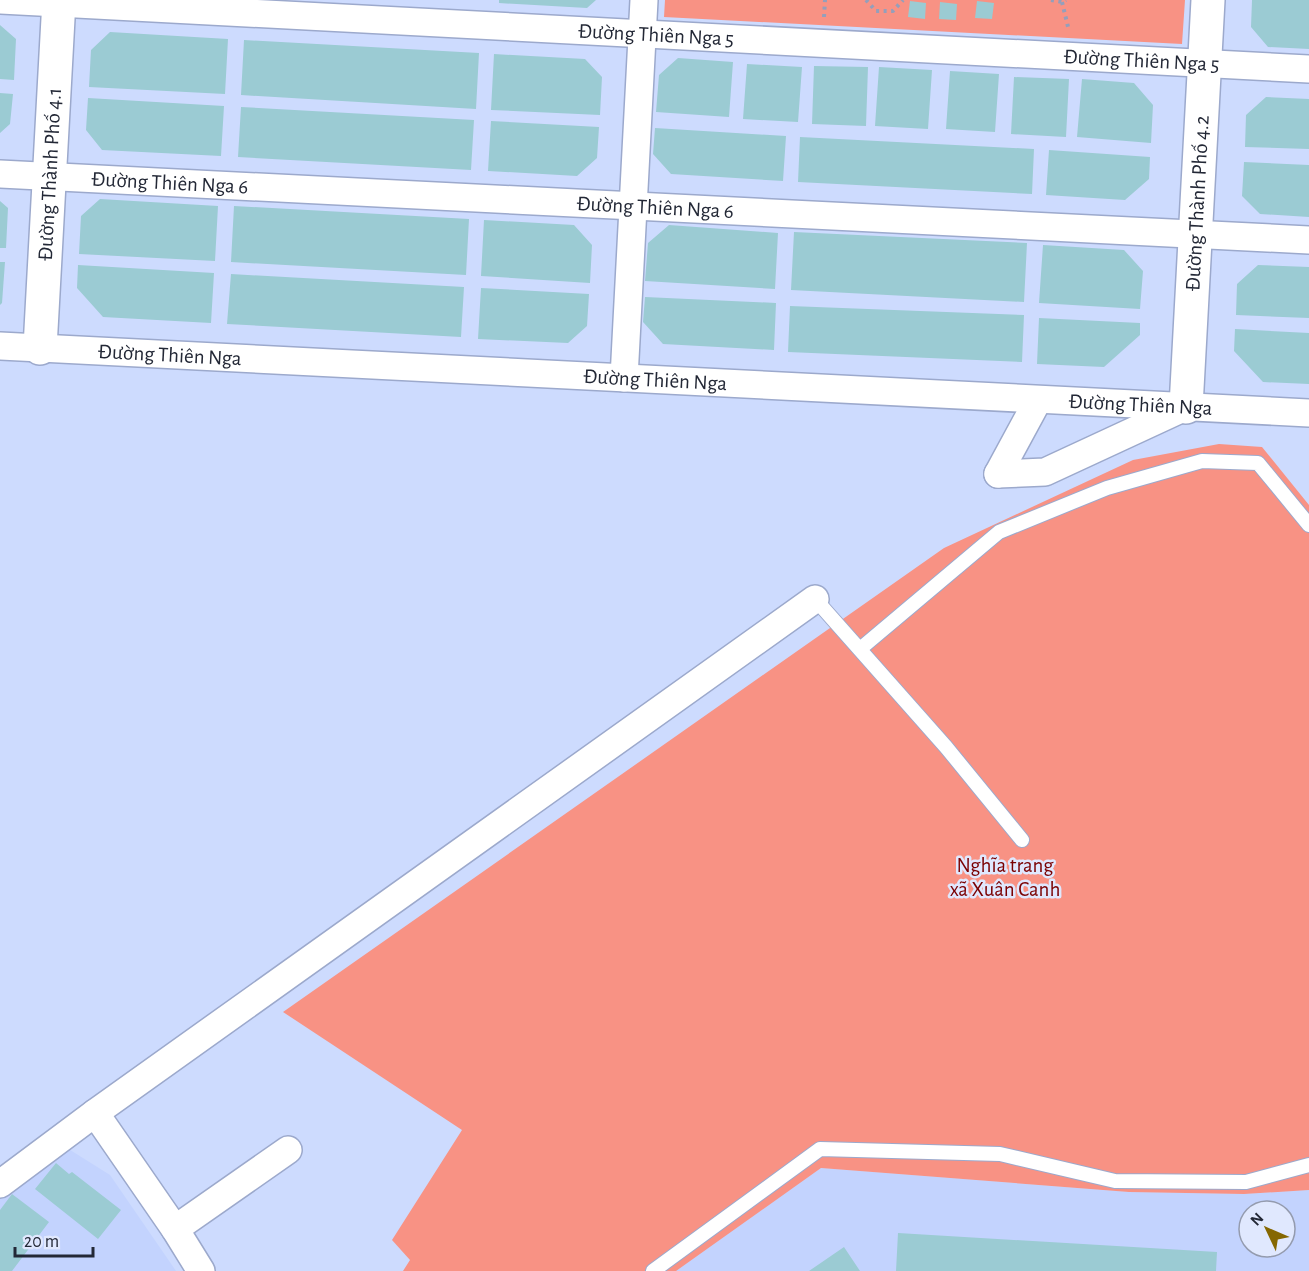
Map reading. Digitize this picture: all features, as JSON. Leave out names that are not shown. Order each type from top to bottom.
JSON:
[{"type":"street","name":"Đường Thiên Nga 5","points":[[1,0],[1309,69]]},
{"type":"street","points":[[624,378],[644,0]]},
{"type":"street","name":"Đường Thành Phố 4.2","points":[[1186,407],[1208,0]]},
{"type":"street","name":"Đường Thành Phố 4.1","points":[[40,348],[59,2]]},
{"type":"street","name":"Đường Thiên Nga 6","points":[[0,174],[1309,240]]},
{"type":"street","name":"Đường Thiên Nga","points":[[0,346],[1309,413]]},
{"type":"street","points":[[1038,400],[998,474],[1045,472],[1186,407]]},
{"type":"street","points":[[0,1184],[94,1113],[815,599]]},
{"type":"street","points":[[94,1113],[175,1229],[201,1271]]},
{"type":"street","points":[[175,1229],[288,1150]]},
{"type":"lane","points":[[860,649],[999,532],[1107,488],[1202,461],[1258,463],[1309,525]]},
{"type":"lane","points":[[815,599],[946,747],[1022,840]]},
{"type":"lane","points":[[653,1271],[820,1149],[1000,1154],[1115,1181],[1246,1182],[1309,1165]]},
{"type":"path","points":[[866,0],[876,11],[893,11],[903,0]]},
{"type":"path","points":[[1051,0],[1062,2],[1066,0]]},
{"type":"shaded area","points":[[67,1148],[110,1175],[176,1271],[0,1271],[0,1196]]},
{"type":"shaded area","points":[[821,1168],[1129,1192],[1244,1194],[1309,1190],[1309,1271],[675,1271]]},
{"type":"green space","points":[[665,0],[1185,0],[1182,44],[664,17]]},
{"type":"green space","name":"Nghĩa trang xã Xuân Canh","points":[[1219,444],[1262,447],[1309,505],[1309,1190],[1244,1194],[1129,1192],[821,1168],[676,1271],[403,1271],[410,1260],[392,1240],[462,1130],[283,1012],[944,548],[1133,460]]},
{"type":"building","points":[[499,0],[596,0],[587,8],[499,3]]},
{"type":"building","points":[[1252,0],[1309,0],[1309,49],[1268,47],[1251,27]]},
{"type":"building","points":[[910,1],[926,3],[925,19],[908,17]]},
{"type":"building","points":[[977,1],[994,3],[992,19],[975,18]]},
{"type":"building","points":[[940,2],[957,4],[956,20],[939,19]]},
{"type":"building","points":[[0,25],[16,39],[14,80],[0,79]]},
{"type":"building","points":[[110,32],[228,39],[225,94],[89,87],[91,50]]},
{"type":"building","points":[[244,40],[479,53],[476,109],[241,95]]},
{"type":"building","points":[[494,54],[585,59],[602,77],[600,115],[491,110]]},
{"type":"building","points":[[678,58],[733,62],[729,117],[656,112],[659,75]]},
{"type":"building","points":[[747,64],[802,67],[798,122],[743,119]]},
{"type":"building","points":[[814,66],[868,67],[866,126],[812,124]]},
{"type":"building","points":[[879,67],[932,70],[928,129],[875,126]]},
{"type":"building","points":[[950,71],[999,74],[995,132],[946,129]]},
{"type":"building","points":[[1014,77],[1069,79],[1066,137],[1011,134]]},
{"type":"building","points":[[1082,79],[1134,83],[1153,105],[1151,143],[1077,137]]},
{"type":"building","points":[[0,93],[13,94],[10,124],[0,133]]},
{"type":"building","points":[[1266,97],[1309,99],[1309,149],[1245,147],[1246,115]]},
{"type":"building","points":[[88,98],[224,106],[221,156],[102,150],[86,130]]},
{"type":"building","points":[[241,107],[474,120],[471,170],[238,157]]},
{"type":"building","points":[[491,121],[599,127],[597,158],[577,176],[488,171]]},
{"type":"building","points":[[655,128],[786,136],[783,181],[671,174],[653,154]]},
{"type":"building","points":[[800,137],[1034,149],[1032,194],[798,182]]},
{"type":"building","points":[[1049,150],[1150,157],[1149,179],[1125,200],[1046,195]]},
{"type":"building","points":[[1244,162],[1309,165],[1309,217],[1260,214],[1242,196]]},
{"type":"building","points":[[100,199],[218,206],[215,261],[79,254],[81,216]]},
{"type":"building","points":[[0,201],[8,208],[6,248],[0,248]]},
{"type":"building","points":[[234,206],[469,219],[466,275],[231,262]]},
{"type":"building","points":[[484,220],[574,225],[592,245],[590,283],[481,276]]},
{"type":"building","points":[[669,225],[778,233],[775,289],[645,281],[648,243]]},
{"type":"building","points":[[794,232],[1027,243],[1024,302],[791,290]]},
{"type":"building","points":[[1043,245],[1124,250],[1143,271],[1140,309],[1039,303]]},
{"type":"building","points":[[0,262],[5,262],[0,305]]},
{"type":"building","points":[[78,265],[214,273],[211,323],[103,317],[77,288]]},
{"type":"building","points":[[1258,265],[1309,267],[1309,318],[1236,315],[1237,284]]},
{"type":"building","points":[[231,274],[464,287],[461,337],[227,324]]},
{"type":"building","points":[[481,288],[589,294],[587,326],[568,343],[478,339]]},
{"type":"building","points":[[645,297],[776,303],[774,350],[663,344],[643,322]]},
{"type":"building","points":[[790,306],[1024,315],[1022,362],[788,352]]},
{"type":"building","points":[[1039,318],[1140,323],[1140,335],[1104,367],[1037,364]]},
{"type":"building","points":[[1235,329],[1309,333],[1309,384],[1263,382],[1234,351]]},
{"type":"building","points":[[56,1163],[69,1174],[72,1172],[121,1210],[98,1239],[35,1189]]},
{"type":"building","points":[[12,1194],[49,1222],[12,1271],[0,1271],[0,1210]]},
{"type":"building","points":[[898,1233],[1217,1252],[1216,1271],[896,1271]]},
{"type":"building","points":[[844,1247],[860,1271],[809,1271]]}]
